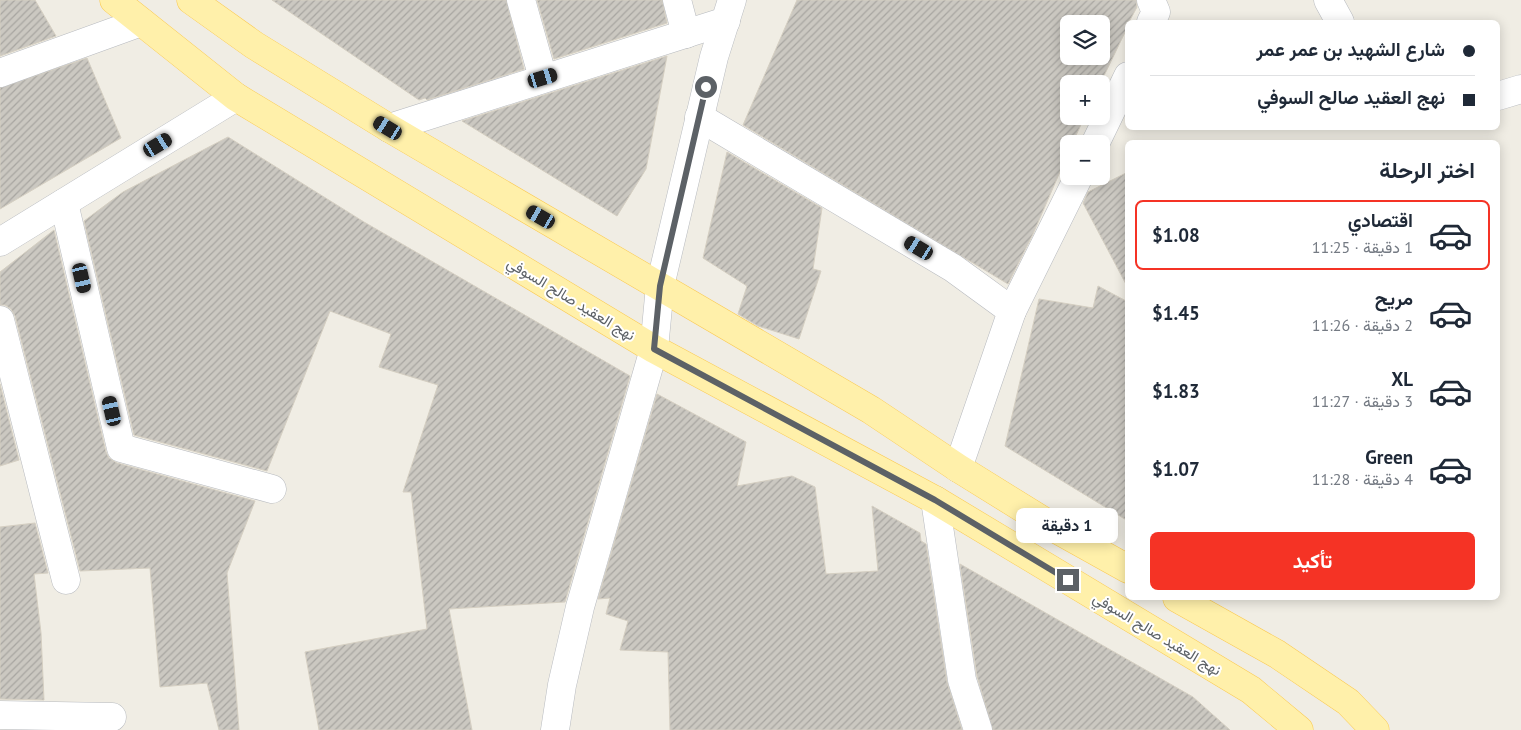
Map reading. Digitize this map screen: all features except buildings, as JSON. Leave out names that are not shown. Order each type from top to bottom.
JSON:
[{"type":"main road","name":"نهج العقيد صالح السوفي","points":[[114,0],[236,97],[654,349],[935,500],[1251,690],[1299,730]]},
{"type":"main road","points":[[191,0],[254,45],[388,128],[871,410],[958,468],[1058,530],[1125,568]]},
{"type":"main road","points":[[1180,600],[1293,665],[1348,702],[1375,730]]},
{"type":"street","points":[[521,0],[543,78]]},
{"type":"street","points":[[677,0],[686,34]]},
{"type":"street","points":[[1151,0],[1156,12],[1152,20]]},
{"type":"street","points":[[1328,0],[1339,20]]},
{"type":"street","points":[[388,128],[686,34],[729,10]]},
{"type":"street","points":[[555,730],[562,685],[580,607],[654,349],[660,286],[698,117],[729,10]]},
{"type":"street","points":[[0,73],[141,22]]},
{"type":"street","points":[[1099,135],[1125,82]]},
{"type":"street","points":[[1500,95],[1521,89]]},
{"type":"street","points":[[0,242],[236,97]]},
{"type":"street","points":[[698,117],[953,268],[1012,311]]},
{"type":"street","points":[[958,468],[1012,311],[1075,185]]},
{"type":"street","points":[[64,203],[121,448],[272,489]]},
{"type":"street","points":[[0,320],[66,580]]},
{"type":"street","points":[[935,500],[962,680],[978,730]]},
{"type":"street","points":[[0,715],[112,717]]},
{"type":"route","points":[[706,87],[660,286],[654,349],[935,500],[1068,580]]}]
